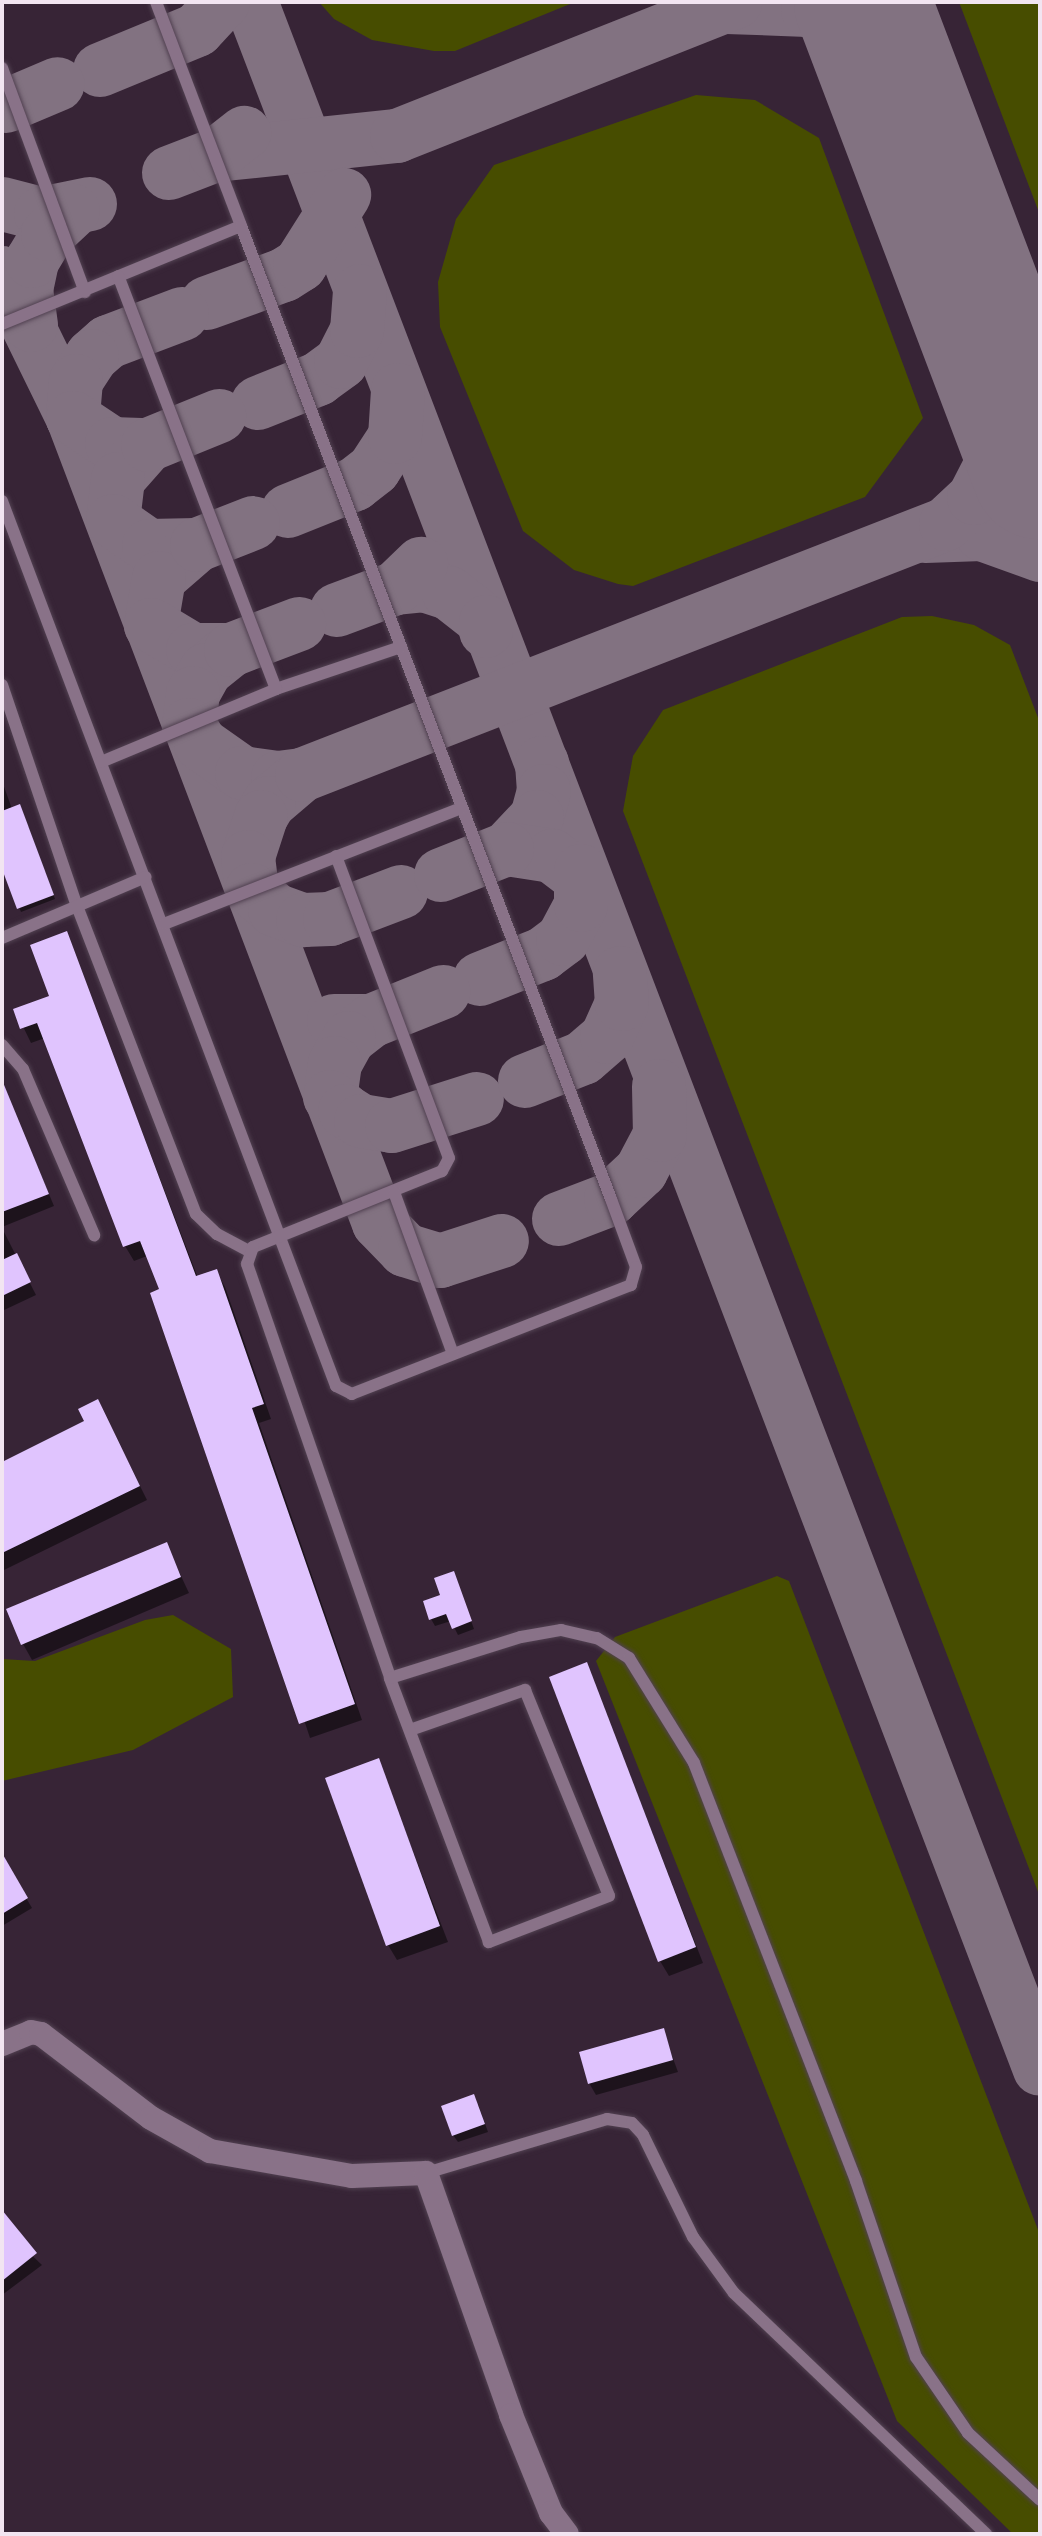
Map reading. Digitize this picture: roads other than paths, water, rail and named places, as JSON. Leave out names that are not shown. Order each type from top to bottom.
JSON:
[{"type":"street","points":[[2,2044],[31,2032],[41,2034],[151,2118],[210,2151],[352,2176],[426,2173],[486,2348],[555,2523],[567,2534]]},
{"type":"lane","points":[[2,501],[164,924],[278,1235],[341,1391],[352,1394],[631,1285],[637,1274],[156,2]]},
{"type":"lane","points":[[2,68],[85,292]]},
{"type":"lane","points":[[2,324],[241,226]]},
{"type":"lane","points":[[118,276],[276,689]]},
{"type":"lane","points":[[101,762],[276,689],[401,647]]},
{"type":"lane","points":[[2,685],[77,906],[196,1214],[217,1234],[249,1251]]},
{"type":"lane","points":[[164,924],[461,808]]},
{"type":"lane","points":[[249,1251],[278,1235],[442,1171],[448,1152],[336,856]]},
{"type":"lane","points":[[2,938],[146,877]]},
{"type":"lane","points":[[2,1045],[23,1069],[94,1235]]},
{"type":"lane","points":[[394,1192],[453,1354]]},
{"type":"lane","points":[[249,1251],[247,1264],[390,1678],[489,1942],[609,1896],[525,1690],[410,1730]]},
{"type":"lane","points":[[390,1678],[521,1637],[561,1630],[597,1638],[629,1658],[694,1763],[856,2181],[916,2357],[968,2433],[1040,2500]]},
{"type":"lane","points":[[426,2173],[607,2119],[632,2123],[643,2135],[693,2237],[734,2293],[986,2534]]}]
